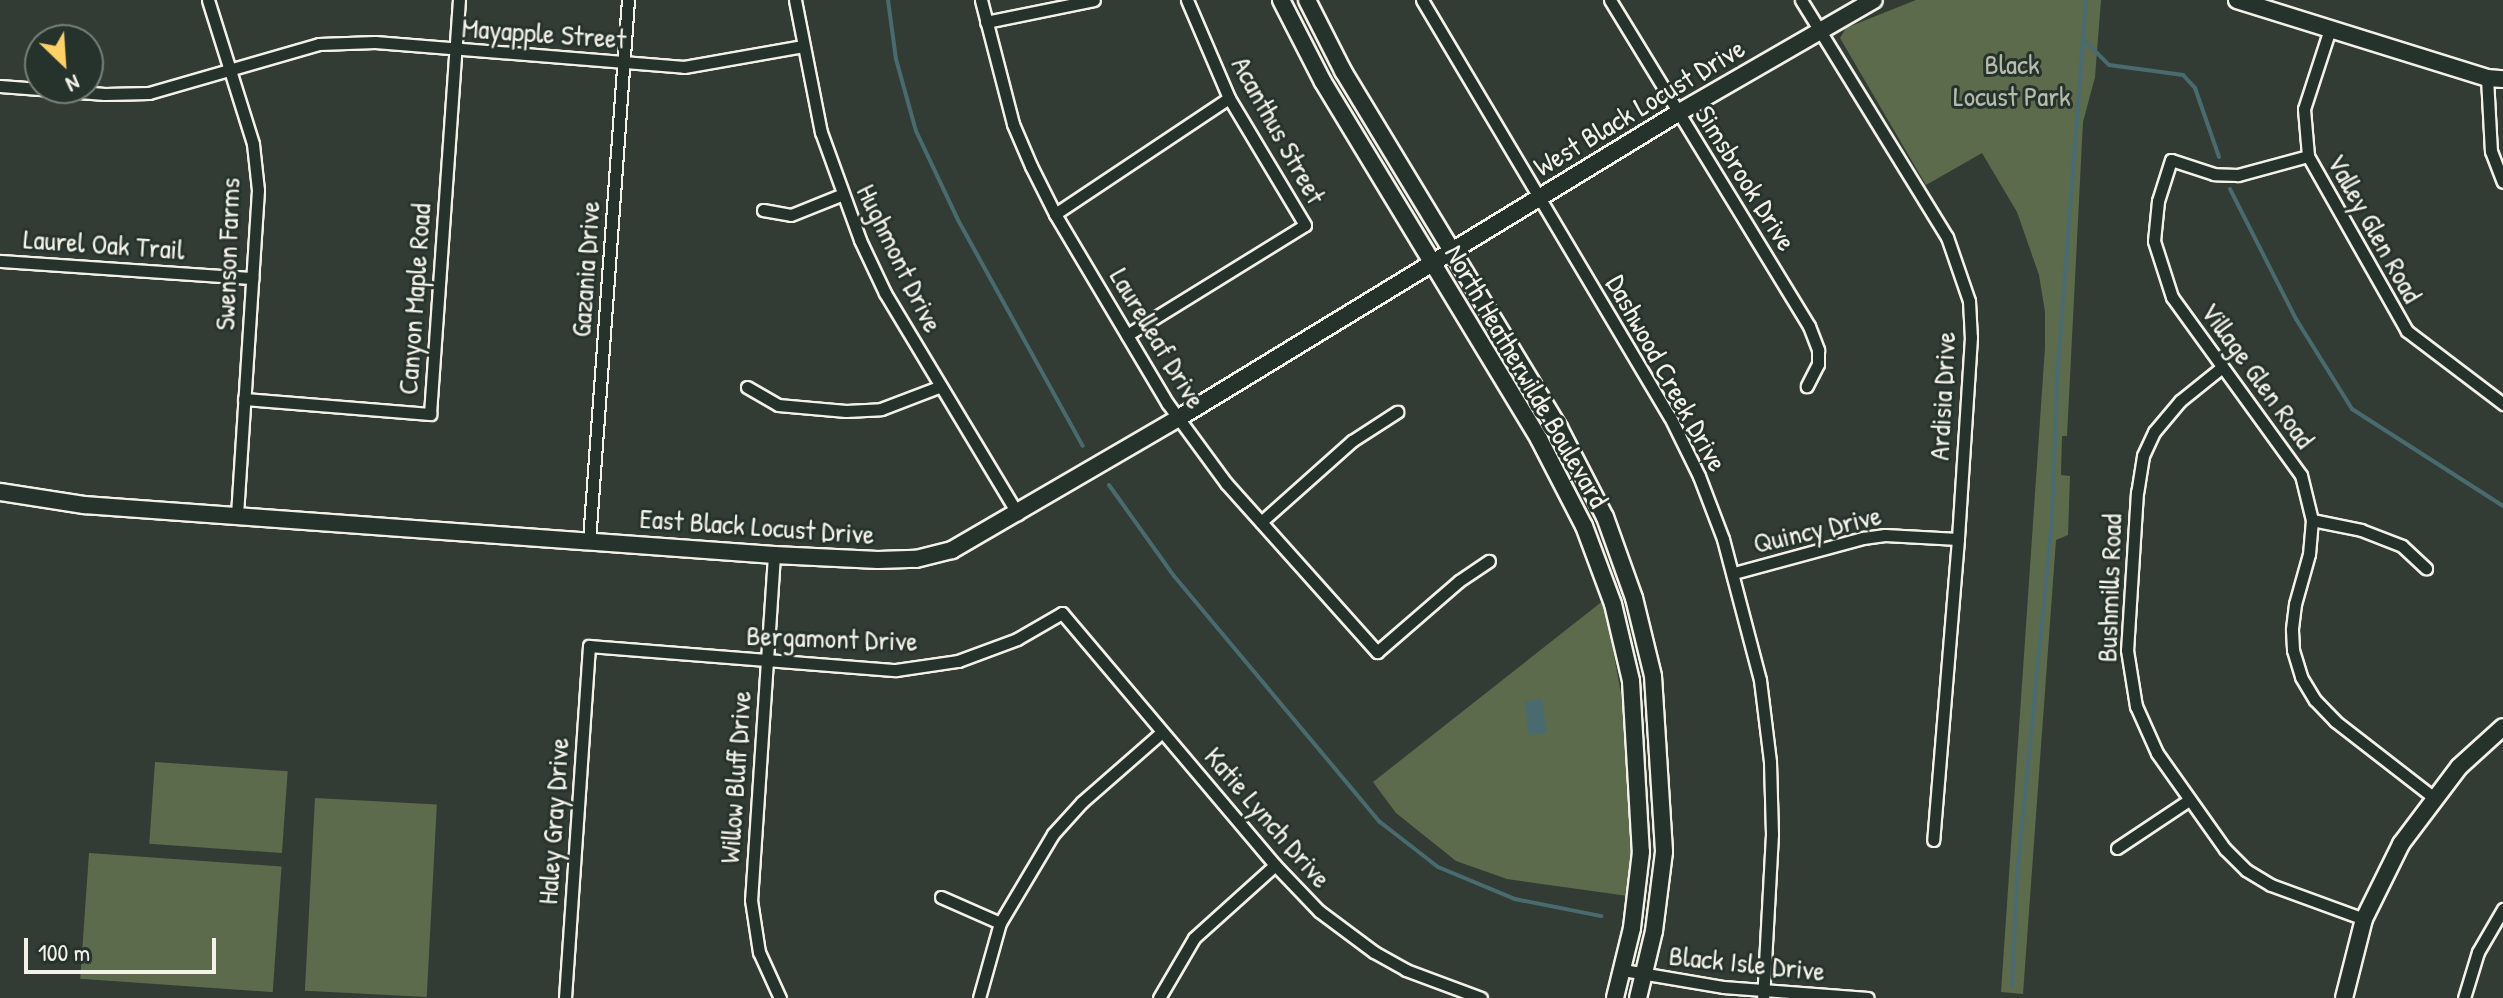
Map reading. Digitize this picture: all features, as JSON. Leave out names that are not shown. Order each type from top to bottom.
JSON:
[{"type":"street","name":"Swenson Farms","points":[[208,0],[253,144],[256,175],[237,515]]},
{"type":"street","name":"Canyon Maple Road","points":[[244,399],[430,414],[459,0]]},
{"type":"street","name":"Gazania Drive","points":[[589,541],[628,0]]},
{"type":"street","name":"Hughmont Drive","points":[[795,0],[821,132],[841,195],[885,293],[1018,514]]},
{"type":"street","name":"Laurelleaf Drive","points":[[981,0],[1013,124],[1055,214],[1177,419],[1261,522],[1377,652],[1459,581],[1489,561]]},
{"type":"street","points":[[986,22],[1094,0]]},
{"type":"street","name":"Acanthus Street","points":[[1127,335],[1305,225],[1229,98],[1187,0]]},
{"type":"street","name":"North Heatherwilde Boulevard","points":[[1281,0],[1323,82],[1563,483],[1584,526],[1613,604],[1631,681],[1640,779],[1638,889],[1615,998]]},
{"type":"street","name":"North Heatherwilde Boulevard","points":[[1307,0],[1343,71],[1583,473],[1605,517],[1634,598],[1653,676],[1662,778],[1662,879],[1638,998]]},
{"type":"street","name":"Dashwood Creek Drive","points":[[1422,0],[1670,417],[1699,476],[1734,573],[1760,680],[1770,762],[1772,834],[1763,994]]},
{"type":"street","name":"Simsbrook Drive","points":[[1610,0],[1809,326],[1818,350],[1818,364],[1807,386]]},
{"type":"street","name":"Ardisia Drive","points":[[1801,0],[1947,237],[1962,272],[1969,301],[1971,337],[1958,539],[1933,840]]},
{"type":"street","name":"West Black Locust Drive","points":[[1433,264],[1678,113],[1874,0]]},
{"type":"street","points":[[2237,0],[2495,78],[2491,151],[2503,182]]},
{"type":"street","name":"Valley Glen Road","points":[[2330,29],[2304,109],[2308,156],[2407,331],[2503,404]]},
{"type":"street","name":"Mayapple Street","points":[[0,86],[105,94],[149,93],[319,44],[375,42],[455,51],[695,66],[803,46]]},
{"type":"street","points":[[1055,214],[1229,98]]},
{"type":"street","name":"Village Glen Road","points":[[2308,156],[2238,175],[2214,174],[2171,160],[2158,201],[2154,241],[2172,297],[2301,475],[2312,520],[2309,554],[2295,604],[2292,630],[2293,650],[2301,677],[2315,700],[2335,721],[2433,797]]},
{"type":"street","points":[[763,210],[791,215],[841,195]]},
{"type":"street","name":"Laurel Oak Trail","points":[[0,261],[252,278]]},
{"type":"street","name":"East Black Locust Drive","points":[[0,492],[84,505],[774,555],[916,559],[952,550],[1018,514],[1433,264]]},
{"type":"street","name":"Bushmills Road","points":[[2221,368],[2180,401],[2154,432],[2143,456],[2137,492],[2127,650],[2136,706],[2157,753],[2225,849],[2246,870],[2271,885],[2364,919]]},
{"type":"street","points":[[747,387],[778,405],[846,411],[881,409],[939,387]]},
{"type":"street","points":[[1261,522],[1352,441],[1397,412]]},
{"type":"street","points":[[2312,520],[2361,530],[2402,546],[2426,568]]},
{"type":"street","name":"Quincy Drive","points":[[1734,573],[1863,538],[1885,535],[1958,539]]},
{"type":"street","name":"Willow Bluff Drive","points":[[774,555],[751,917],[759,952],[780,998]]},
{"type":"street","name":"Bergamont Drive","points":[[589,646],[896,670],[929,666],[989,650],[1062,613]]},
{"type":"street","name":"Katie Lynch Drive","points":[[1062,613],[1275,865],[1319,911],[1374,952],[1435,984],[1481,998]]},
{"type":"street","name":"Haley Gray Drive","points":[[565,998],[589,646]]},
{"type":"street","points":[[2344,998],[2364,919],[2401,844],[2433,797],[2478,748],[2503,727]]},
{"type":"street","points":[[979,998],[1000,923],[1053,834],[1082,802],[1162,732]]},
{"type":"street","points":[[2117,848],[2189,800]]},
{"type":"street","points":[[1159,998],[1194,938],[1275,865]]},
{"type":"street","points":[[941,897],[1000,923]]},
{"type":"street","points":[[2464,998],[2478,952],[2503,909]]},
{"type":"street","name":"Black Isle Drive","points":[[1623,970],[1763,994],[1868,998]]},
{"type":"green space","name":"Black Locust Park","points":[[1916,0],[2101,0],[2095,77],[2083,122],[2067,436],[2062,436],[2061,475],[2070,476],[2068,535],[2056,540],[2023,994],[2001,992],[2045,312],[2039,275],[2017,212],[1982,153],[1926,185],[1840,38],[1846,28]]},
{"type":"green space","points":[[1604,600],[1633,760],[1634,826],[1628,896],[1507,879],[1456,861],[1396,813],[1373,782]]},
{"type":"green space","points":[[155,762],[288,771],[282,853],[149,844]]},
{"type":"green space","points":[[315,798],[437,804],[427,997],[305,991]]},
{"type":"green space","points":[[89,853],[282,866],[273,992],[80,979]]},
{"type":"water","points":[[1542,699],[1547,733],[1529,735],[1524,702]]},
{"type":"waterway","points":[[888,0],[896,59],[916,131],[958,220],[1083,446]]},
{"type":"waterway","points":[[2012,986],[2017,877],[2052,520],[2057,378],[2086,0]]},
{"type":"waterway","points":[[2083,39],[2109,65],[2183,75],[2195,88],[2219,157]]},
{"type":"waterway","points":[[2230,189],[2296,319],[2352,409],[2503,506]]},
{"type":"waterway","points":[[1109,485],[1174,576],[1380,822],[1438,867],[1515,899],[1601,916]]}]
